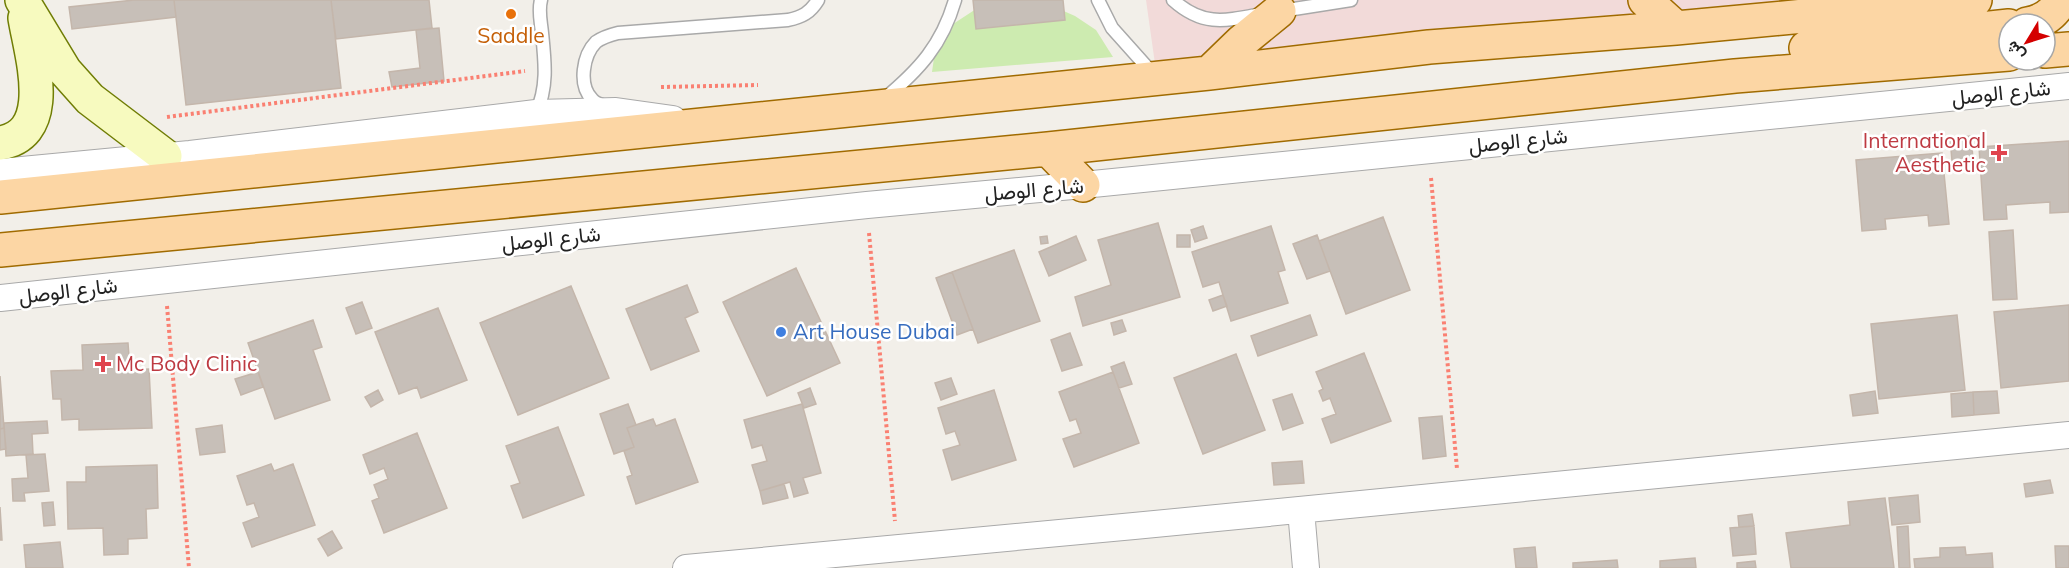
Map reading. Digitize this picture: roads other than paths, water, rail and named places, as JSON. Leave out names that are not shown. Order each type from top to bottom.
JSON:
[{"type":"main road","points":[[1644,0],[1676,28]]},
{"type":"main road","points":[[0,197],[1209,73],[1430,47],[1676,28],[1969,0]]},
{"type":"main road","points":[[1209,73],[1279,11]]},
{"type":"main road","points":[[1735,76],[1767,59],[1798,50],[1997,27]]},
{"type":"main road","name":"شارع الوصل","points":[[0,250],[1048,148],[1735,76],[1997,55]]},
{"type":"main road","points":[[1048,148],[1083,185]]},
{"type":"street","points":[[0,143],[8,142],[22,133],[33,119],[37,103],[22,0]]},
{"type":"street","points":[[22,0],[65,71],[90,99],[165,156]]},
{"type":"street","name":"شارع الوصل","points":[[0,298],[867,205],[2069,86]]},
{"type":"street","points":[[0,172],[165,156],[536,113],[616,111],[703,124]]},
{"type":"street","points":[[686,568],[2069,435]]},
{"type":"street","points":[[1301,510],[1306,568]]},
{"type":"lane","points":[[536,113],[545,86],[546,69],[540,14],[541,0]]},
{"type":"lane","points":[[616,111],[595,102],[590,97],[584,81],[583,72],[589,53],[595,43],[605,36],[618,33],[788,20],[801,17],[812,10],[818,0]]},
{"type":"lane","points":[[872,108],[905,82],[937,45],[948,23],[955,0]]},
{"type":"lane","points":[[1098,0],[1112,28],[1157,78]]},
{"type":"lane","points":[[1173,0],[1185,11],[1203,19],[1223,21],[1352,0]]},
{"type":"place","name":"Saddle","points":[[511,14]]},
{"type":"place","name":"International Aesthetic","points":[[1999,153]]},
{"type":"place","name":"Art House Dubai","points":[[781,332]]},
{"type":"place","name":"Mc Body Clinic","points":[[103,364]]}]
